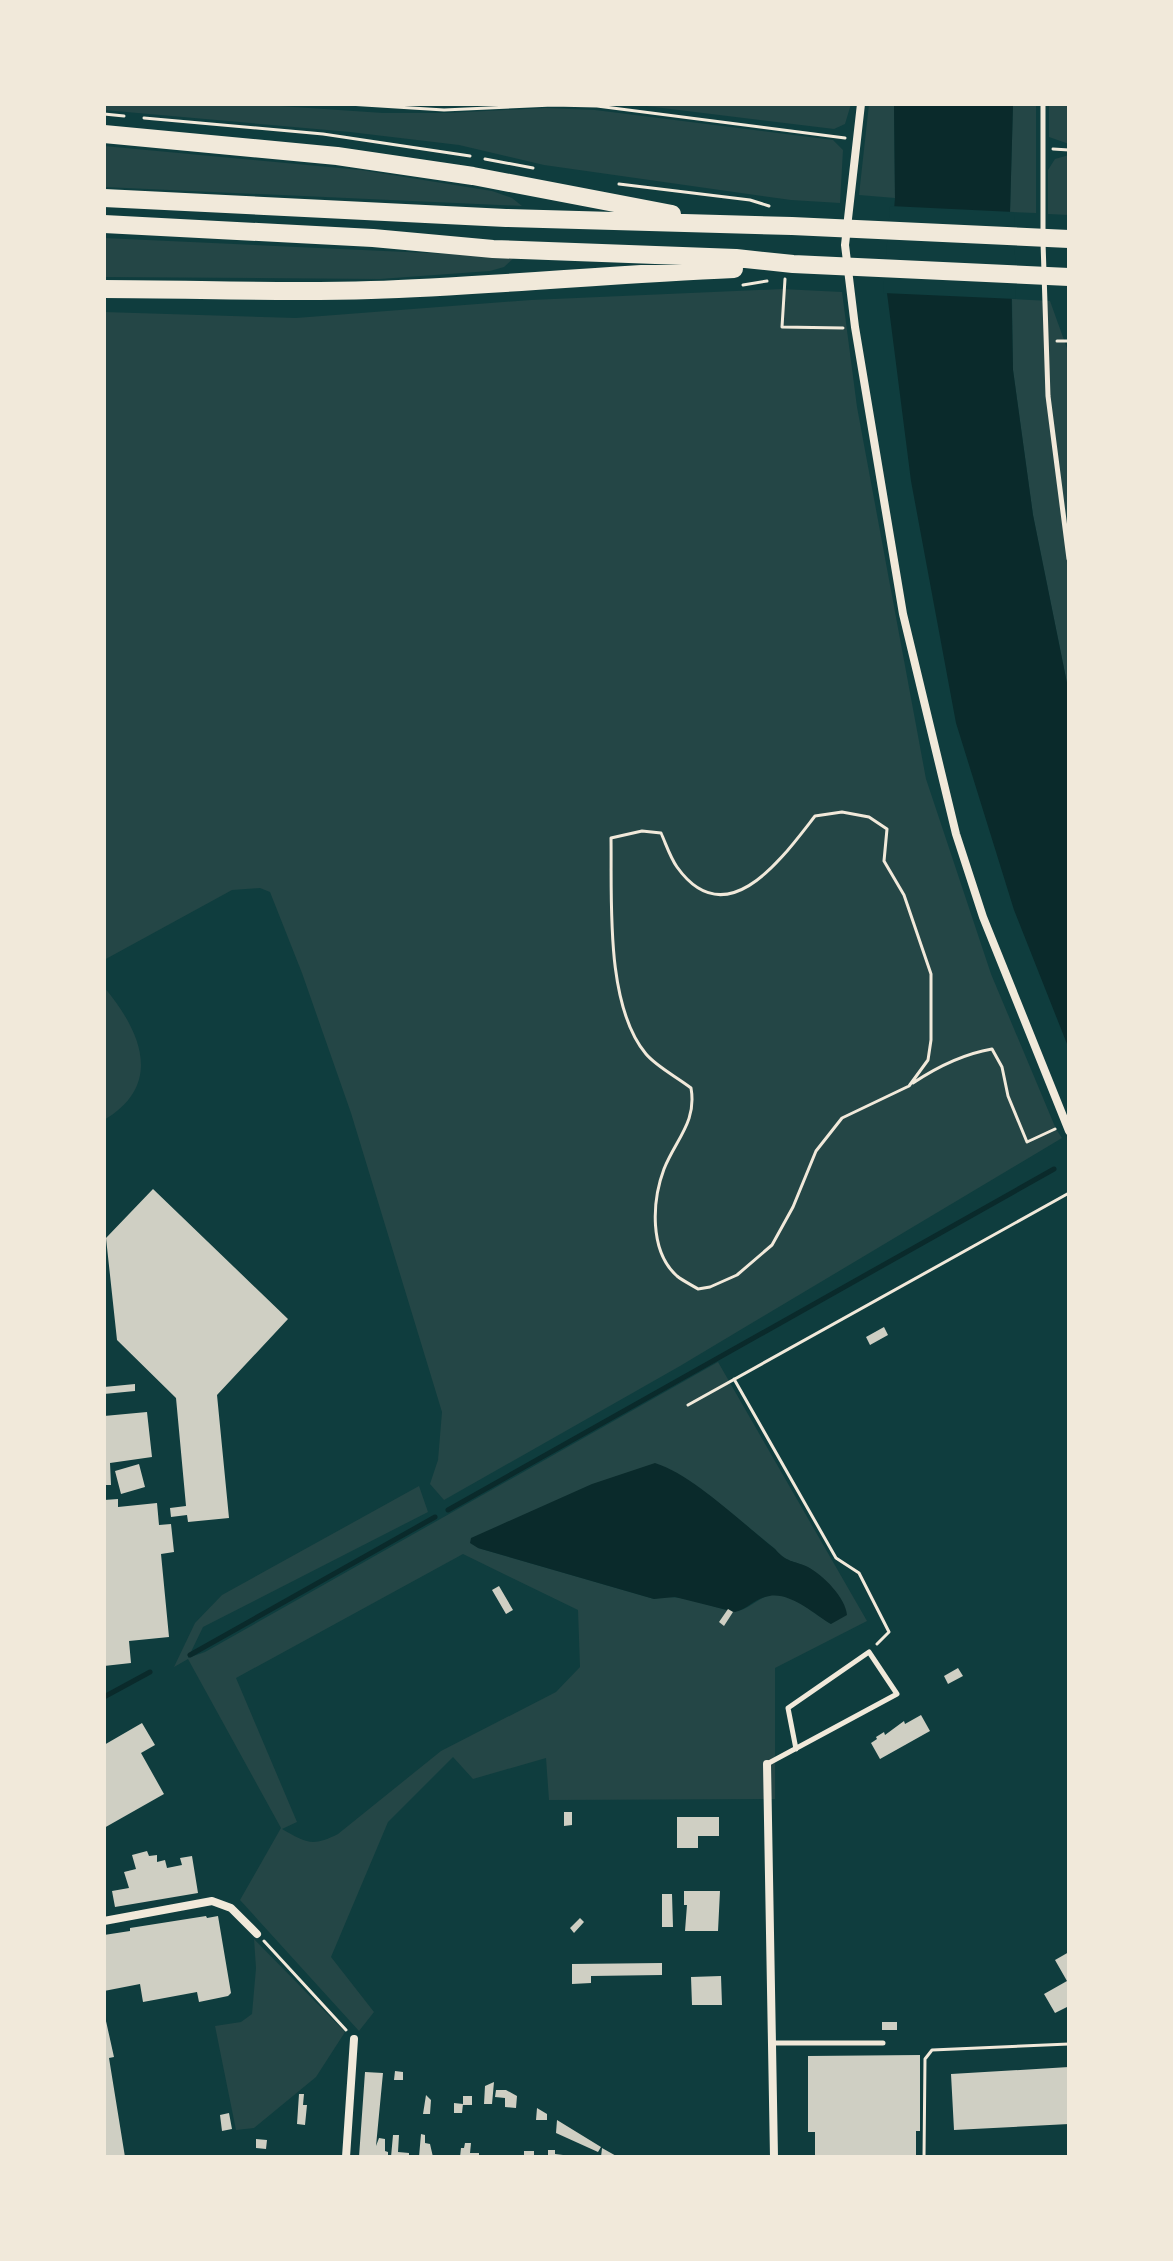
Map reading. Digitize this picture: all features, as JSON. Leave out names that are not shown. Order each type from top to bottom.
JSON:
[{"type":"highway","points":[[104,134],[337,156],[473,176],[713,224]]},
{"type":"highway","points":[[104,198],[506,218],[792,226],[1069,239]]},
{"type":"highway","points":[[104,224],[373,238],[493,249],[736,258],[773,263],[789,272],[1069,277]]},
{"type":"highway","points":[[104,289],[367,291],[739,269],[773,263]]},
{"type":"street","points":[[861,104],[845,245],[855,327],[903,614],[956,834],[983,917],[1067,1127]]},
{"type":"street","points":[[767,1764],[774,2157]]},
{"type":"street","points":[[104,1921],[212,1901],[231,1908],[257,1934]]},
{"type":"street","points":[[346,2157],[354,2039]]},
{"type":"lane","points":[[1043,104],[1047,382],[1069,559]]},
{"type":"lane","points":[[767,1764],[796,1749],[897,1694],[869,1652],[788,1708],[796,1749]]},
{"type":"lane","points":[[772,2043],[883,2043]]},
{"type":"path","points":[[348,104],[444,110],[501,106],[597,106],[857,140]]},
{"type":"path","points":[[789,272],[782,327],[855,327]]},
{"type":"path","points":[[909,1086],[928,1060],[931,974],[904,895],[884,861],[887,829],[869,817],[842,812],[815,816],[768,873],[740,892],[710,894],[693,885],[676,865],[661,833],[642,831],[611,838],[612,934],[623,1012],[646,1054],[691,1088],[694,1103],[691,1116],[664,1169],[656,1201],[658,1245],[676,1275],[698,1289],[737,1275],[772,1245],[793,1207],[816,1151],[842,1118],[909,1086],[932,1070],[992,1049],[1002,1067],[1008,1096],[1027,1142],[1067,1127]]},
{"type":"path","points":[[688,1405],[1069,1193]]},
{"type":"path","points":[[734,1379],[836,1558],[859,1573],[889,1632],[869,1652]]},
{"type":"path","points":[[257,1934],[254,1930],[354,2039]]},
{"type":"path","points":[[924,2157],[925,2059],[932,2050],[1069,2044]]},
{"type":"shaded area","points":[[104,104],[251,104],[383,113],[546,108],[595,110],[833,140],[843,150],[840,203],[791,200],[544,165],[459,145],[104,110]]},
{"type":"shaded area","points":[[630,104],[851,104],[845,124],[834,129]]},
{"type":"shaded area","points":[[869,104],[894,104],[895,198],[859,195]]},
{"type":"shaded area","points":[[894,104],[1013,104],[1010,212],[1013,370],[1033,515],[1069,693],[1069,1049],[1014,910],[956,723],[911,481],[887,293],[895,198]]},
{"type":"shaded area","points":[[1013,104],[1036,104],[1036,213],[1010,212]]},
{"type":"shaded area","points":[[1049,104],[1069,104],[1069,144],[1049,137]]},
{"type":"shaded area","points":[[104,146],[361,170],[492,191],[512,198],[522,206],[104,187]]},
{"type":"shaded area","points":[[1069,155],[1069,215],[1048,214],[1048,170],[1055,159]]},
{"type":"shaded area","points":[[104,238],[515,257],[504,267],[490,271],[380,279],[104,277]]},
{"type":"shaded area","points":[[782,289],[842,292],[857,407],[926,779],[991,974],[1062,1138],[680,1366],[444,1500],[430,1484],[438,1460],[442,1412],[351,1113],[270,892],[260,888],[232,890],[104,960],[104,312],[296,318],[531,300]]},
{"type":"shaded area","points":[[1012,299],[1050,301],[1068,351],[1069,693],[1033,515],[1013,370]]},
{"type":"shaded area","points":[[104,987],[136,1038],[140,1073],[135,1090],[123,1106],[104,1120]]},
{"type":"shaded area","points":[[718,1362],[867,1621],[775,1668],[775,1799],[549,1800],[546,1758],[473,1779],[453,1757],[388,1822],[331,1957],[374,2012],[359,2031],[240,1900],[281,1828],[188,1659],[174,1667],[195,1623],[222,1595],[419,1486],[428,1512],[203,1627],[188,1658],[205,1652]],"holes":[[[709,1495],[783,1557],[814,1571],[825,1592],[831,1624],[783,1595],[769,1595],[744,1609],[731,1611],[683,1598],[654,1599],[478,1548]],[[463,1554],[578,1610],[580,1667],[556,1692],[441,1751],[338,1834],[310,1842],[282,1829],[297,1822],[236,1678]]]},
{"type":"shaded area","points":[[655,1463],[701,1489],[783,1557],[820,1575],[838,1594],[847,1615],[831,1624],[800,1603],[773,1595],[735,1612],[675,1597],[654,1599],[478,1548],[470,1543],[471,1538],[592,1484]]},
{"type":"shaded area","points":[[254,1939],[345,2032],[316,2077],[254,2128],[236,2130],[215,2026],[241,2022],[252,2014],[256,1968]]},
{"type":"pier","points":[[890,206],[1014,212],[1016,299],[883,293]]},
{"type":"building","points":[[153,1189],[288,1319],[217,1395],[229,1518],[188,1522],[187,1515],[171,1517],[170,1508],[186,1506],[176,1398],[117,1340],[106,1238]]},
{"type":"building","points":[[884,1327],[888,1335],[870,1345],[866,1337]]},
{"type":"building","points":[[135,1384],[135,1391],[104,1394],[104,1387]]},
{"type":"building","points":[[147,1412],[152,1457],[110,1463],[111,1485],[104,1485],[104,1416]]},
{"type":"building","points":[[139,1464],[145,1487],[121,1494],[115,1471]]},
{"type":"building","points":[[118,1499],[118,1507],[157,1503],[159,1525],[171,1524],[174,1552],[161,1554],[169,1637],[129,1641],[131,1663],[104,1666],[104,1500]]},
{"type":"building","points":[[499,1586],[513,1610],[506,1614],[492,1590]]},
{"type":"building","points":[[728,1609],[733,1612],[724,1626],[719,1622]]},
{"type":"building","points":[[958,1668],[963,1676],[948,1684],[944,1676]]},
{"type":"building","points":[[921,1715],[930,1731],[880,1759],[871,1743],[876,1737]]},
{"type":"building","points":[[142,1723],[155,1745],[141,1753],[164,1794],[104,1828],[104,1745]]},
{"type":"building","points":[[564,1812],[572,1812],[572,1825],[564,1826]]},
{"type":"building","points":[[677,1817],[719,1817],[719,1836],[698,1836],[698,1848],[677,1848]]},
{"type":"building","points":[[147,1851],[149,1856],[157,1855],[157,1862],[165,1860],[167,1868],[182,1865],[180,1858],[192,1856],[198,1893],[115,1907],[112,1891],[129,1888],[124,1872],[136,1869],[132,1855]]},
{"type":"building","points":[[684,1891],[720,1891],[718,1931],[685,1931],[687,1905],[684,1905]]},
{"type":"building","points":[[662,1894],[672,1894],[673,1927],[662,1927]]},
{"type":"building","points":[[218,1916],[231,1993],[228,1996],[199,2002],[197,1992],[143,2002],[140,1984],[104,1991],[104,1935]]},
{"type":"building","points":[[580,1918],[584,1922],[574,1933],[570,1928]]},
{"type":"building","points":[[1069,1952],[1069,2006],[1055,2013],[1044,1994],[1067,1981],[1055,1960]]},
{"type":"building","points":[[662,1963],[662,1975],[591,1976],[591,1983],[572,1984],[572,1964]]},
{"type":"building","points":[[721,1976],[722,2005],[692,2005],[691,1977]]},
{"type":"building","points":[[104,2012],[114,2057],[109,2058],[125,2157],[104,2157]]},
{"type":"building","points":[[882,2022],[897,2022],[897,2030],[882,2030]]},
{"type":"building","points":[[920,2055],[920,2131],[916,2131],[916,2157],[815,2157],[815,2132],[808,2132],[808,2056]]},
{"type":"building","points":[[1069,2067],[1069,2124],[954,2130],[951,2074]]},
{"type":"building","points":[[395,2071],[403,2072],[403,2080],[394,2080]]},
{"type":"building","points":[[365,2072],[383,2073],[376,2146],[379,2138],[385,2139],[388,2157],[359,2157]]},
{"type":"building","points":[[494,2082],[492,2104],[484,2104],[485,2086]]},
{"type":"building","points":[[496,2090],[506,2090],[517,2096],[516,2108],[505,2107],[505,2098],[495,2097]]},
{"type":"building","points":[[299,2094],[304,2094],[303,2105],[307,2105],[305,2125],[297,2124]]},
{"type":"building","points":[[426,2095],[431,2100],[430,2114],[423,2114]]},
{"type":"building","points":[[463,2096],[472,2096],[472,2105],[463,2105]]},
{"type":"building","points":[[454,2103],[463,2104],[462,2113],[454,2113]]},
{"type":"building","points":[[537,2108],[547,2114],[547,2120],[536,2120]]},
{"type":"building","points":[[229,2113],[232,2129],[222,2131],[220,2115]]},
{"type":"building","points":[[557,2120],[601,2147],[598,2152],[556,2133]]},
{"type":"building","points":[[421,2134],[425,2135],[425,2143],[430,2144],[433,2157],[419,2157]]},
{"type":"building","points":[[393,2135],[399,2135],[398,2152],[409,2153],[409,2157],[391,2157]]},
{"type":"building","points":[[256,2139],[267,2140],[266,2149],[256,2148]]},
{"type":"building","points":[[465,2143],[471,2143],[470,2153],[479,2153],[479,2157],[460,2157]]},
{"type":"building","points":[[602,2148],[618,2157],[601,2157]]},
{"type":"building","points":[[548,2150],[555,2150],[555,2154],[563,2155],[548,2157]]},
{"type":"building","points":[[524,2151],[534,2151],[534,2157],[524,2157]]},
{"type":"waterway","points":[[448,1510],[1054,1169]]},
{"type":"waterway","points":[[190,1655],[435,1517]]},
{"type":"waterway","points":[[104,1697],[150,1672]]}]
